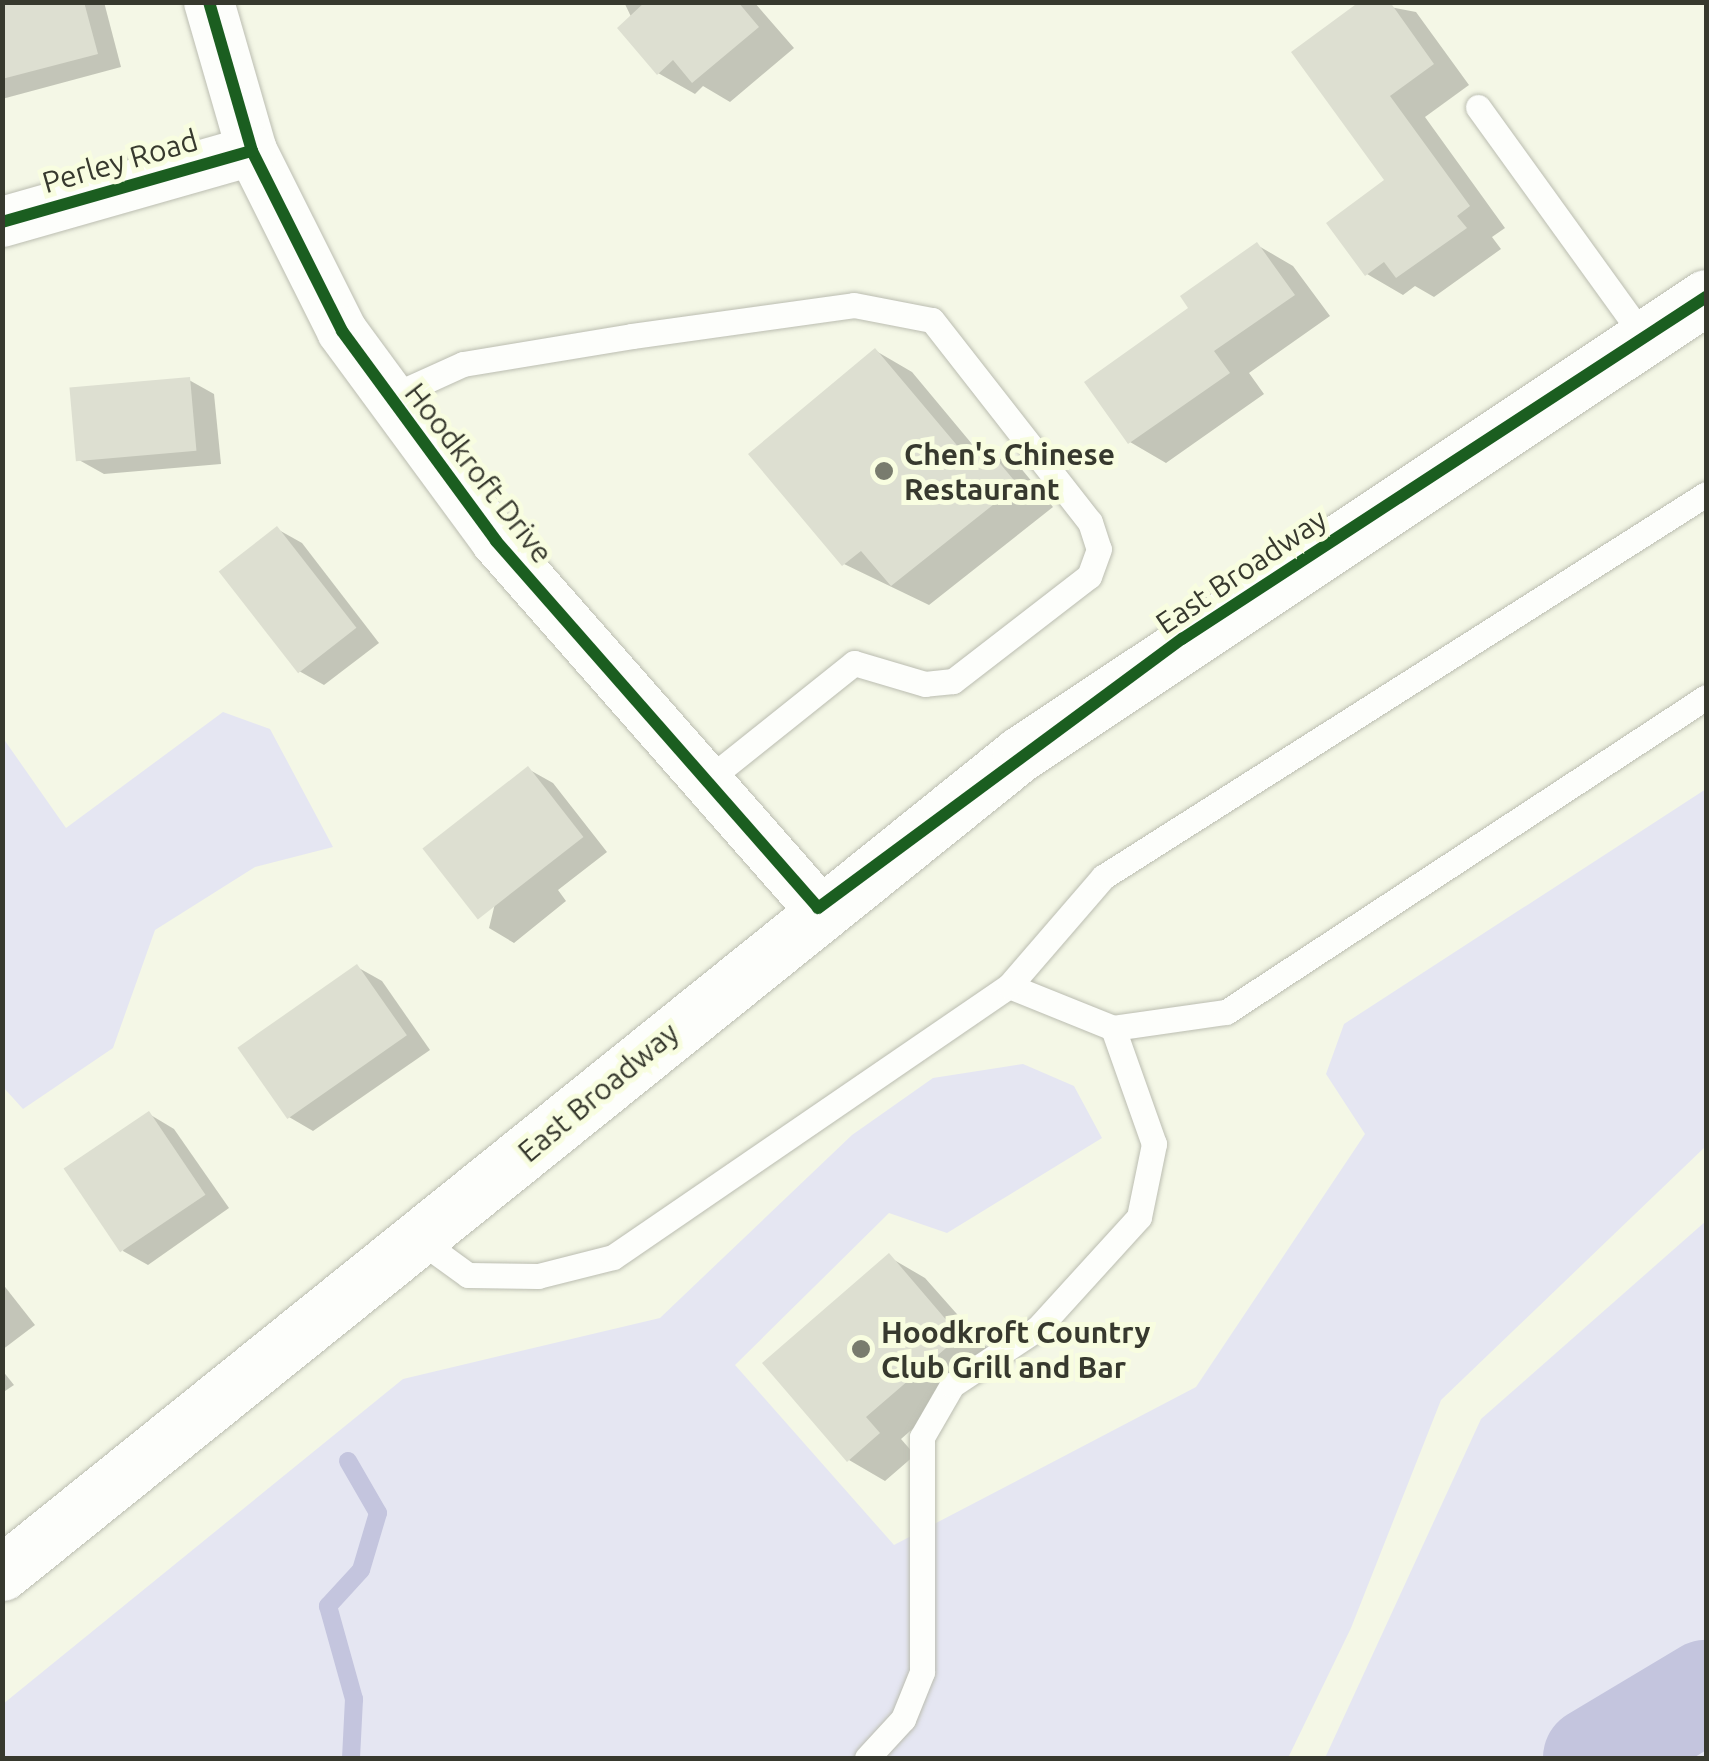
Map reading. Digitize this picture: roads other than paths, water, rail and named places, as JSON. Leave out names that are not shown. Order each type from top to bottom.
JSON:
[{"type":"main road","name":"East Broadway","points":[[2,1573],[421,1241],[818,908],[1182,639],[1706,297]]},
{"type":"street","name":"Hoodkroft Drive","points":[[208,2],[252,151],[342,331],[496,541],[818,908]]},
{"type":"street","name":"Perley Road","points":[[2,222],[252,151]]},
{"type":"lane","points":[[1478,107],[1644,337]]},
{"type":"lane","points":[[388,398],[463,364],[651,334],[854,305],[932,320],[1090,522],[1098,549],[1088,576],[953,681],[925,684],[854,663],[705,782]]},
{"type":"lane","points":[[421,1241],[468,1274],[538,1276],[614,1257],[1010,986],[1104,877],[1706,494]]},
{"type":"lane","points":[[1010,986],[1114,1028],[1226,1012],[1706,697]]},
{"type":"lane","points":[[868,1758],[903,1719],[922,1672],[922,1437],[952,1385],[1038,1328],[1139,1217],[1154,1144],[1114,1028]]},
{"type":"waterway","points":[[348,1461],[378,1513],[361,1570],[328,1606],[354,1699],[351,1758]]},
{"type":"waterway","points":[[1594,1758],[1706,1691]]},
{"type":"place","name":"Chen's Chinese Restaurant","points":[[884,471]]},
{"type":"place","name":"Hoodkroft Country Club Grill and Bar","points":[[861,1349]]}]
